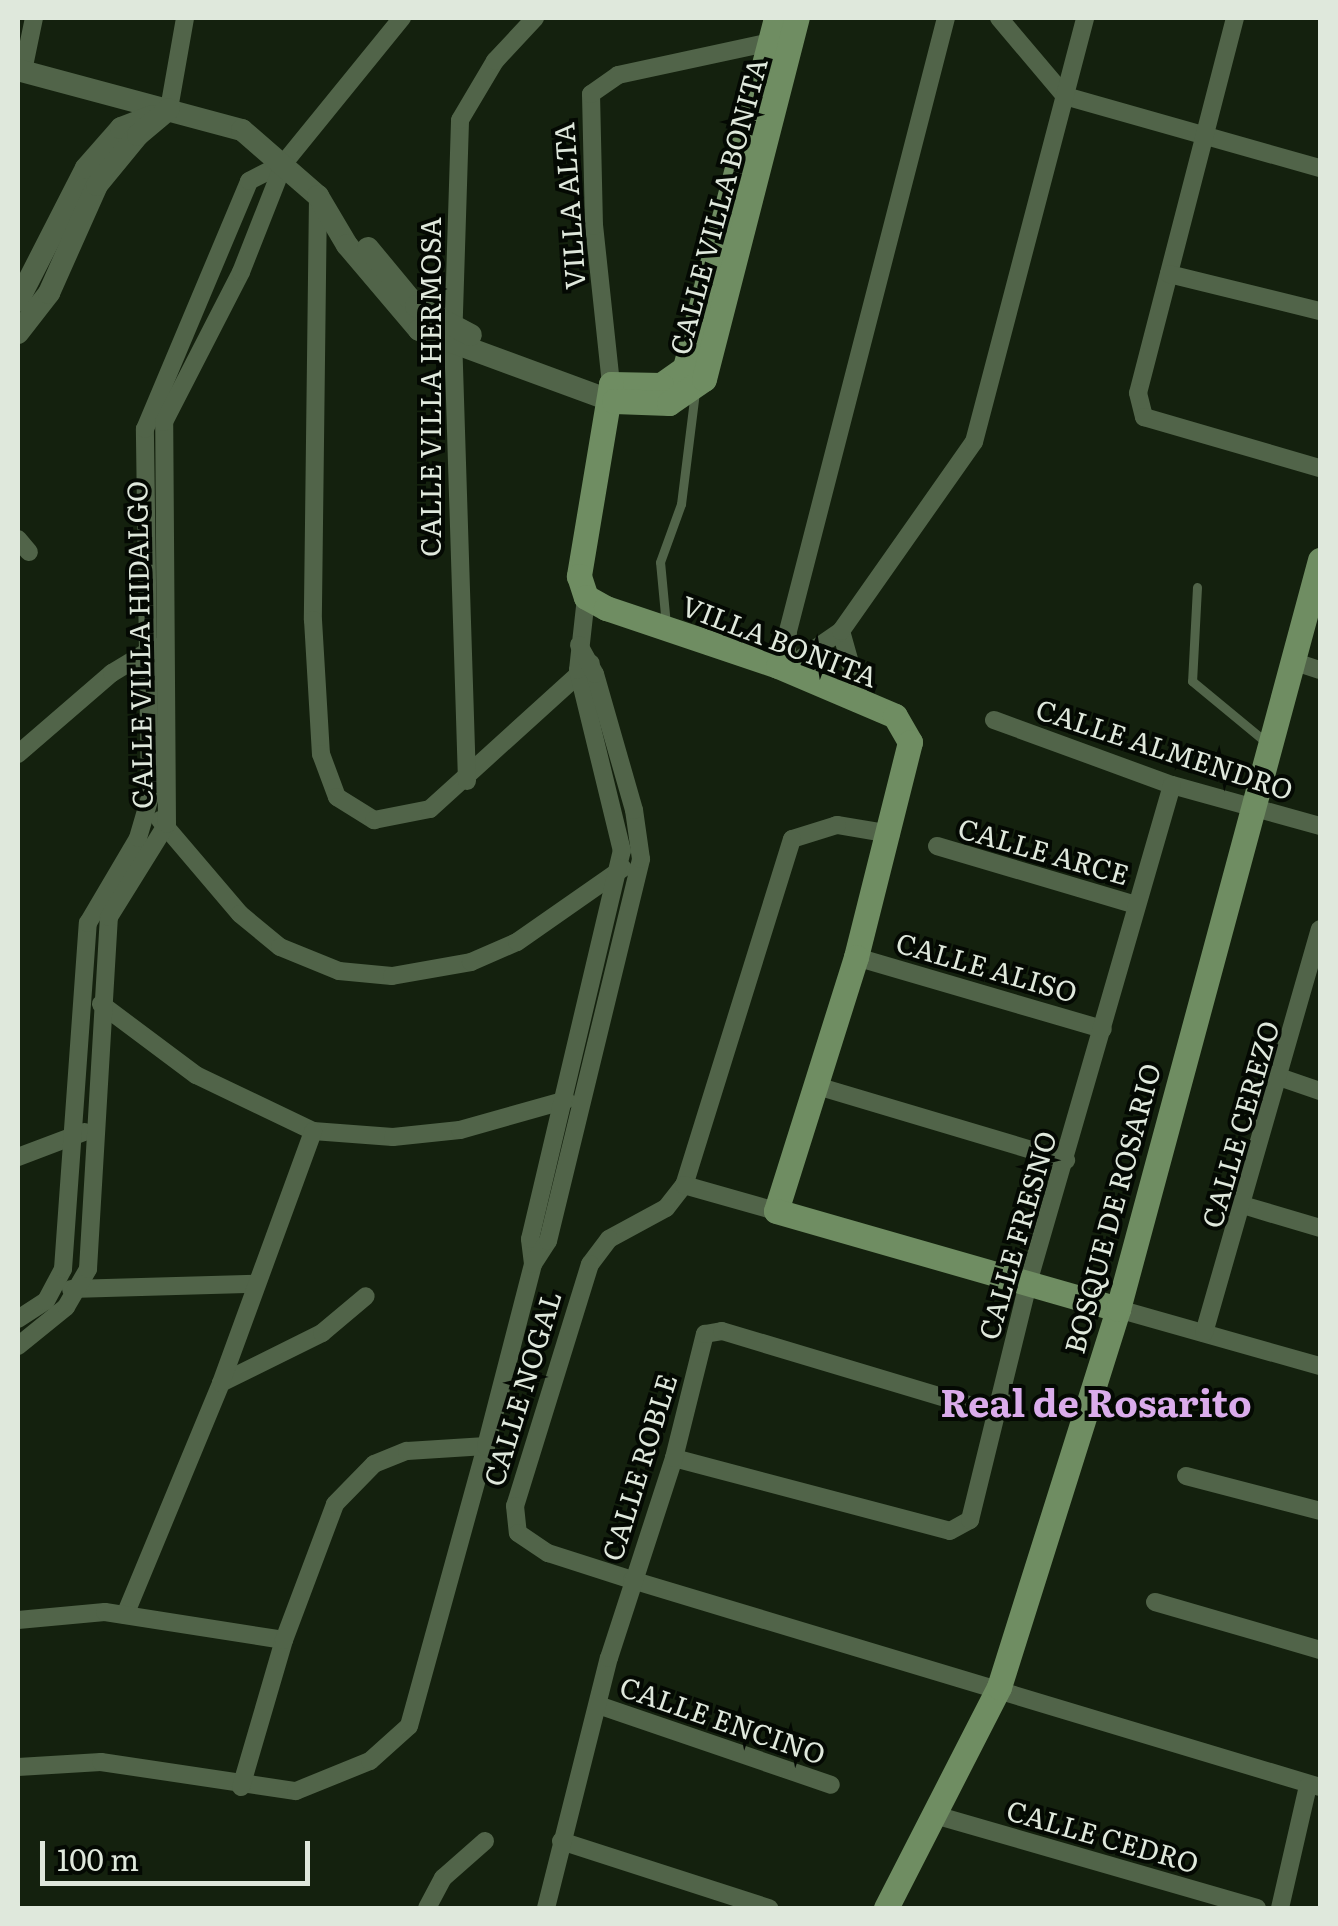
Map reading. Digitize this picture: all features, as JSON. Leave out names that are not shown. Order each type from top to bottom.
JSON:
[{"type":"main road","name":"CALLE VILLA BONITA","points":[[610,392],[668,403],[686,384],[704,379],[797,18]]},
{"type":"main road","name":"CALLE VILLA BONITA","points":[[686,384],[690,355],[773,30]]},
{"type":"main road","points":[[586,597],[578,576],[610,392]]},
{"type":"main road","name":"BOSQUE DE ROSARIO","points":[[886,1908],[999,1687],[1118,1310],[1251,808],[1318,577]]},
{"type":"main road","name":"VILLA BONITA","points":[[586,597],[786,669],[895,716],[910,742],[891,834],[856,957],[776,1211]]},
{"type":"main road","points":[[776,1211],[1118,1310]]},
{"type":"street","points":[[20,70],[34,18]]},
{"type":"street","points":[[18,333],[49,293],[97,185],[138,135],[170,109],[185,18]]},
{"type":"street","name":"CALLE VILLA HIDALGO","points":[[56,1285],[69,1242],[88,923],[148,811],[158,646],[164,422],[241,272],[284,162],[402,18]]},
{"type":"street","name":"CALLE VILLA HERMOSA","points":[[466,781],[453,337],[460,120],[495,60],[535,18]]},
{"type":"street","points":[[786,669],[788,632],[946,18]]},
{"type":"street","points":[[999,18],[1064,96],[1204,140],[1320,168]]},
{"type":"street","points":[[786,669],[841,631],[974,442],[1085,18]]},
{"type":"street","points":[[1235,18],[1138,394],[1144,417],[1320,468]]},
{"type":"street","name":"VILLA ALTA","points":[[610,392],[594,226],[591,94],[618,75],[773,30]]},
{"type":"street","name":"CALLE VILLA BONITA","points":[[20,70],[242,130],[284,162],[348,224],[416,306],[453,337],[610,392]]},
{"type":"street","points":[[18,301],[102,148],[120,128],[170,109]]},
{"type":"street","name":"CALLE VILLA HIDALGO","points":[[18,1346],[51,1321],[77,1290],[91,1252],[99,1129],[101,1004],[109,917],[167,824],[143,462],[150,412],[250,181],[284,162]]},
{"type":"street","points":[[325,205],[313,620],[321,754],[337,798],[374,820],[430,809],[466,781],[584,667]]},
{"type":"street","points":[[1169,274],[1320,311]]},
{"type":"street","points":[[533,1264],[530,1239],[620,870],[621,847],[579,645],[586,597]]},
{"type":"street","points":[[841,631],[861,702]]},
{"type":"street","points":[[18,754],[158,646]]},
{"type":"street","points":[[1292,662],[1320,670]]},
{"type":"street","points":[[18,1767],[101,1762],[241,1787],[296,1791],[370,1762],[409,1726],[533,1264],[548,1242],[585,1103],[641,859],[634,810],[584,667]]},
{"type":"street","name":"CALLE ALMENDRO","points":[[994,720],[1172,784],[1320,826]]},
{"type":"street","name":"CALLE FRESNO","points":[[674,1458],[950,1531],[970,1520],[1028,1283],[1172,784]]},
{"type":"street","points":[[148,811],[167,824],[240,914],[280,947],[357,973],[440,973],[472,962],[517,942],[641,859]]},
{"type":"street","points":[[776,1211],[684,1185],[792,839],[838,825],[891,834]]},
{"type":"street","name":"CALLE ARCE","points":[[936,846],[1136,905]]},
{"type":"street","name":"CALLE CEREZO","points":[[1204,1333],[1246,1206],[1317,958],[1320,929]]},
{"type":"street","name":"CALLE ALISO","points":[[856,957],[1103,1029]]},
{"type":"street","points":[[101,1004],[196,1075],[313,1131],[393,1137],[460,1130],[566,1100]]},
{"type":"street","points":[[1282,1078],[1320,1091]]},
{"type":"street","points":[[817,1086],[1066,1160]]},
{"type":"street","points":[[18,1157],[76,1133],[99,1129]]},
{"type":"street","points":[[125,1615],[222,1384],[313,1131]]},
{"type":"street","name":"CALLE NOGAL","points":[[684,1185],[666,1208],[609,1239],[590,1264],[516,1506],[526,1543],[632,1580],[999,1687],[1314,1786]]},
{"type":"street","points":[[1246,1206],[1320,1228]]},
{"type":"street","points":[[18,1319],[56,1285],[77,1290],[255,1284]]},
{"type":"street","points":[[222,1384],[322,1333],[366,1296]]},
{"type":"street","points":[[1118,1310],[1320,1366]]},
{"type":"street","name":"CALLE ROBLE","points":[[546,1908],[632,1580],[674,1458],[704,1334],[713,1330],[995,1412]]},
{"type":"street","points":[[241,1787],[284,1640],[335,1504],[374,1464],[407,1451],[486,1446]]},
{"type":"street","points":[[1186,1476],[1320,1511]]},
{"type":"street","points":[[1155,1602],[1320,1650]]},
{"type":"street","points":[[18,1620],[125,1615],[284,1640]]},
{"type":"street","name":"CALLE ENCINO","points":[[598,1705],[831,1785]]},
{"type":"street","points":[[1280,1908],[1314,1786]]},
{"type":"street","name":"CALLE CEDRO","points":[[934,1815],[1257,1908]]},
{"type":"street","points":[[427,1908],[443,1878],[485,1841]]},
{"type":"street","points":[[561,1841],[769,1908]]},
{"type":"lane","points":[[666,628],[660,562],[681,504],[686,384]]},
{"type":"lane","points":[[1196,587],[1192,681],[1269,744]]},
{"type":"district","name":"Real de Rosarito","points":[[1096,1401]]}]
